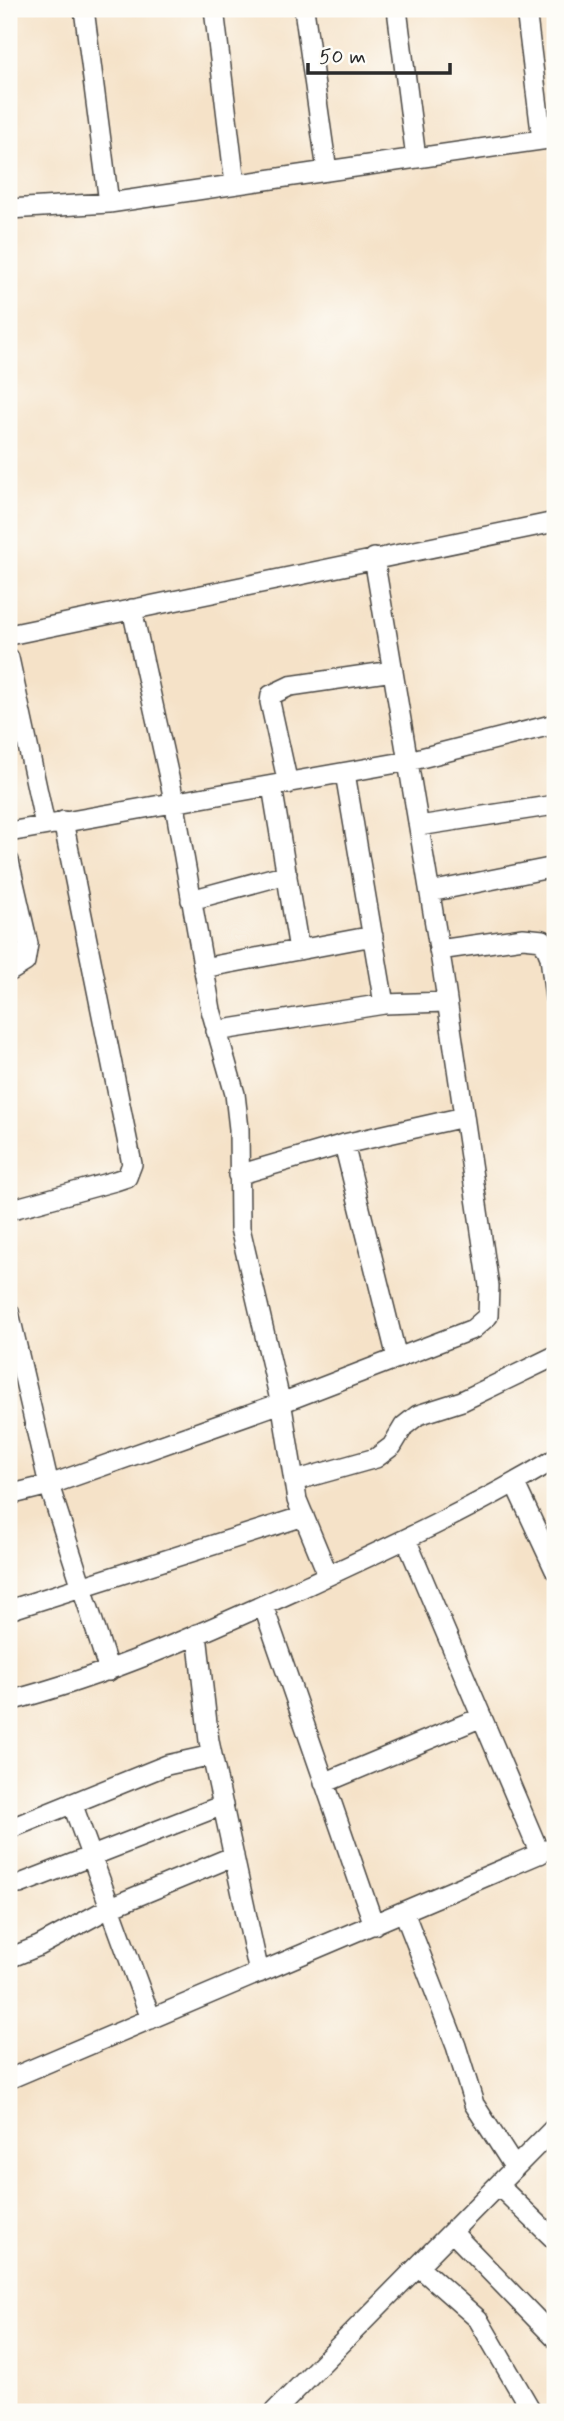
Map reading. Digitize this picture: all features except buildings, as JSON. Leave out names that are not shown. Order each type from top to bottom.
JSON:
[{"type":"street","points":[[84,9],[109,203]]},
{"type":"street","points":[[214,9],[235,184]]},
{"type":"street","points":[[304,9],[327,171]]},
{"type":"street","points":[[397,9],[408,71],[416,158]]},
{"type":"street","points":[[9,209],[109,203],[549,139],[526,9]]},
{"type":"street","points":[[9,635],[555,522]]},
{"type":"street","points":[[9,1495],[49,1485],[281,1403],[474,1329],[488,1316],[490,1309],[439,950],[374,558]]},
{"type":"street","points":[[132,609],[174,800],[216,1031],[235,1094],[239,1129],[240,1228],[281,1403],[293,1481],[328,1575]]},
{"type":"street","points":[[9,658],[54,823],[132,1164],[127,1177],[9,1210]]},
{"type":"street","points":[[299,950],[287,874],[271,695],[290,686],[393,671]]},
{"type":"street","points":[[9,832],[174,800],[280,785],[409,761],[555,724]]},
{"type":"street","points":[[345,773],[384,1004]]},
{"type":"street","points":[[419,826],[555,805]]},
{"type":"street","points":[[9,862],[14,909],[28,954],[20,967],[9,972]]},
{"type":"street","points":[[430,892],[555,867]]},
{"type":"street","points":[[191,900],[287,874]]},
{"type":"street","points":[[203,968],[373,936]]},
{"type":"street","points":[[439,950],[523,938],[543,940],[550,957],[555,998]]},
{"type":"street","points":[[216,1031],[384,1004],[446,1002]]},
{"type":"street","points":[[238,1175],[344,1144],[464,1117]]},
{"type":"street","points":[[344,1144],[397,1358]]},
{"type":"street","points":[[9,1312],[16,1378],[108,1671]]},
{"type":"street","points":[[293,1481],[376,1458],[391,1446],[404,1426],[418,1415],[470,1398],[555,1356]]},
{"type":"street","points":[[9,1701],[55,1690],[108,1671],[263,1605],[406,1539],[515,1484],[555,1459]]},
{"type":"street","points":[[515,1484],[555,1570]]},
{"type":"street","points":[[9,1610],[82,1589],[304,1516]]},
{"type":"street","points":[[9,2079],[548,1851],[482,1717],[406,1539]]},
{"type":"street","points":[[263,1605],[374,1924]]},
{"type":"street","points":[[197,1634],[201,1695],[259,1973]]},
{"type":"street","points":[[324,1783],[482,1717]]},
{"type":"street","points":[[9,1829],[183,1760],[212,1755]]},
{"type":"street","points":[[72,1803],[151,2019]]},
{"type":"street","points":[[20,1884],[223,1805]]},
{"type":"street","points":[[9,1958],[39,1946],[111,1907],[234,1856]]},
{"type":"street","points":[[404,1912],[456,2046],[474,2104],[515,2168]]},
{"type":"street","points":[[274,2412],[555,2127]]},
{"type":"street","points":[[498,2185],[555,2240]]},
{"type":"street","points":[[452,2232],[551,2327]]},
{"type":"street","points":[[418,2266],[478,2319],[532,2412]]}]
